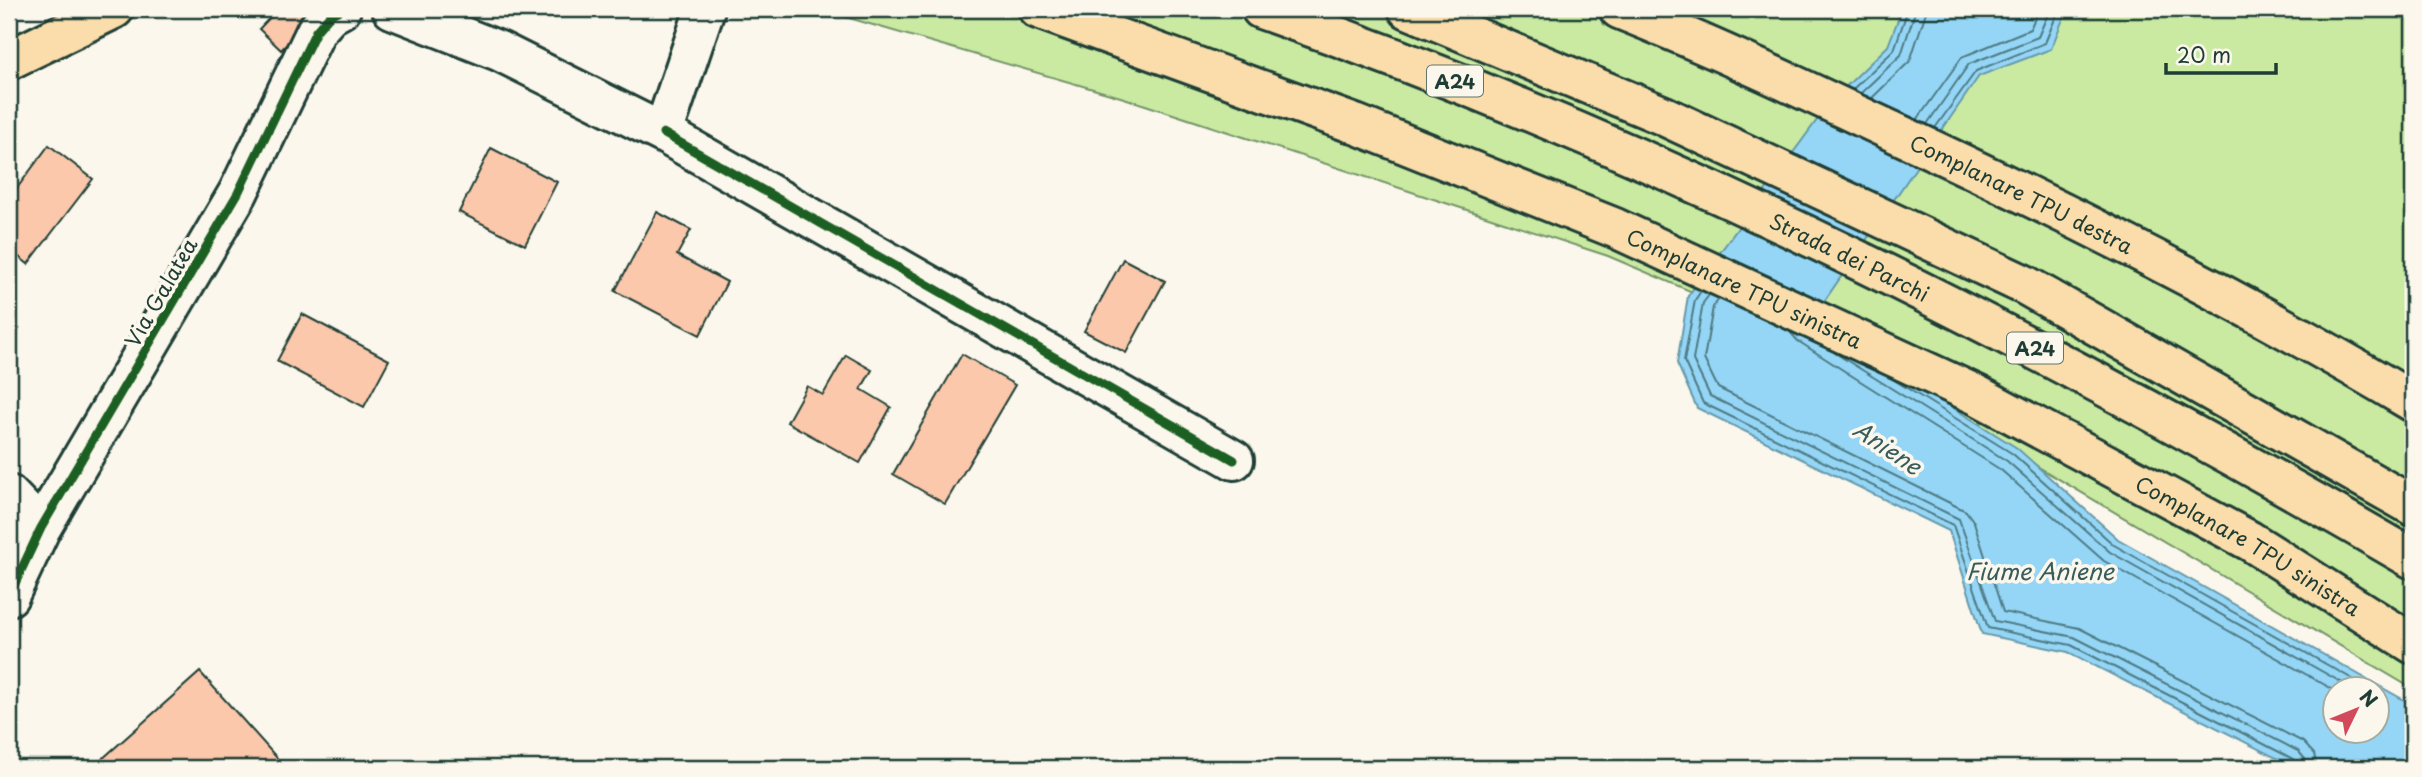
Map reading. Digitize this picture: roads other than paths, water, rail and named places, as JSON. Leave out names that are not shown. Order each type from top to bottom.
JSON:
[{"type":"highway","points":[[9,60],[114,9]]},
{"type":"highway","name":"Complanare TPU sinistra","points":[[1038,9],[1355,124],[1615,228],[1977,395],[2250,541],[2413,644]]},
{"type":"highway","name":"Strada dei Parchi","points":[[1261,9],[1384,52],[1645,161],[2005,332],[2264,472],[2413,559]]},
{"type":"highway","name":"A24","points":[[1408,9],[1662,115],[2025,285],[2413,506]]},
{"type":"highway","name":"Complanare TPU destra","points":[[1619,9],[1700,41],[2096,227],[2200,280],[2413,402]]},
{"type":"street","name":"Via Galatea","points":[[9,596],[41,528],[238,193],[316,31],[341,9]]},
{"type":"street","points":[[392,9],[499,51],[663,133],[1234,460]]},
{"type":"street","points":[[663,133],[705,9]]},
{"type":"street","points":[[9,495],[41,528]]},
{"type":"water","name":"Fiume Aniene","points":[[1902,9],[2067,9],[2051,49],[1979,76],[1812,319],[2017,448],[2118,539],[2361,676],[2320,676],[2320,746],[2390,746],[2390,692],[2413,705],[2413,768],[2296,768],[2068,652],[1982,634],[1949,531],[1697,408],[1677,363],[1688,296],[1831,101],[1888,46]]},
{"type":"water label","name":"Aniene","points":[[1888,447]]}]
